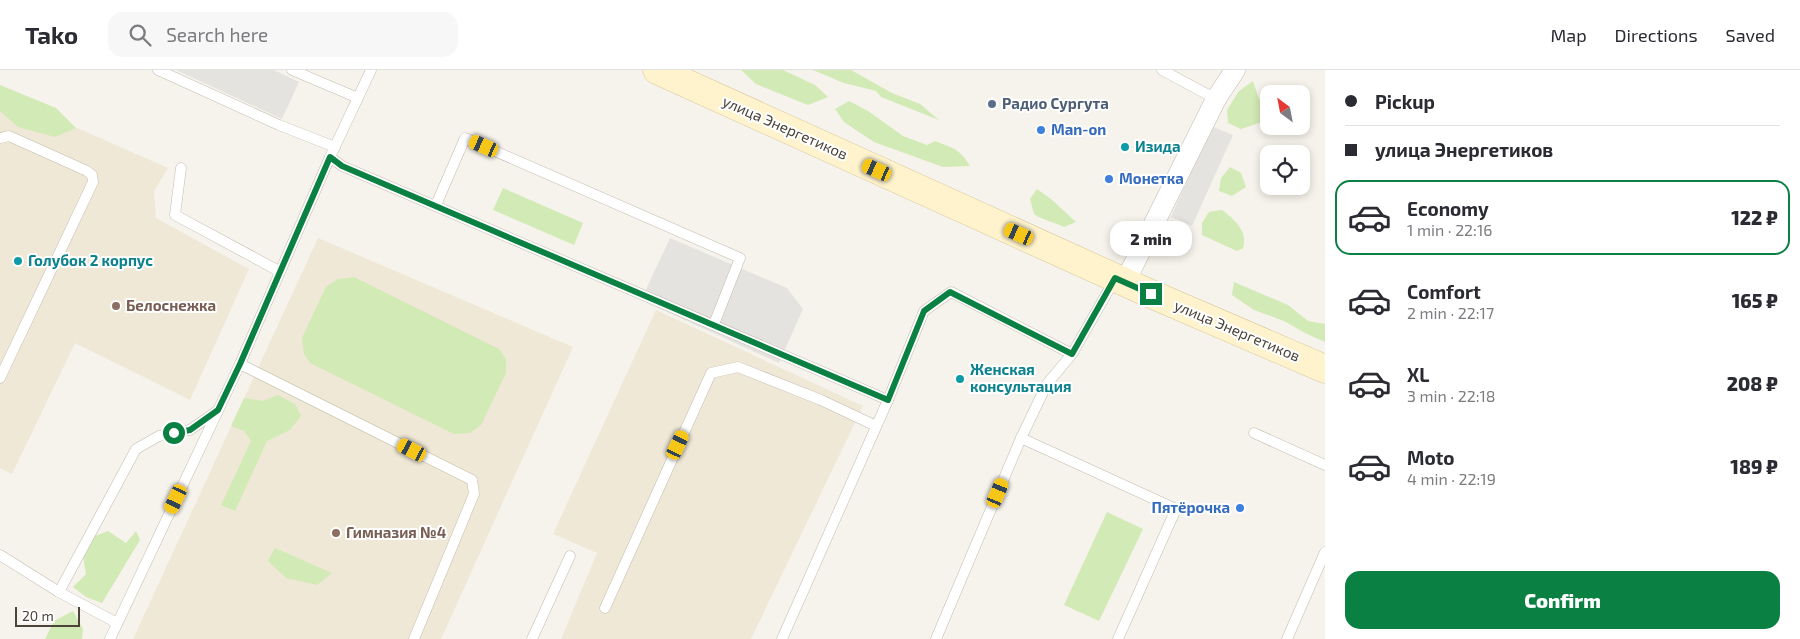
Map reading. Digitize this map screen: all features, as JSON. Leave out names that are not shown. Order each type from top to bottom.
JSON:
[{"type":"main road","name":"улица Энергетиков","points":[[656,70],[1120,280],[1325,369]]},
{"type":"street","points":[[1120,280],[1216,98],[1233,71]]},
{"type":"lane","points":[[158,70],[279,125],[332,152],[342,166],[436,204],[888,400]]},
{"type":"lane","points":[[292,70],[358,98]]},
{"type":"lane","points":[[110,639],[240,364],[332,152],[371,70]]},
{"type":"lane","points":[[1162,70],[1216,98]]},
{"type":"lane","points":[[0,138],[9,136],[92,175],[92,182],[0,378]]},
{"type":"lane","points":[[436,204],[465,138],[740,258],[714,324]]},
{"type":"lane","points":[[182,168],[174,215],[279,272]]},
{"type":"lane","points":[[936,639],[1021,438],[1047,384],[1072,354],[1120,280]]},
{"type":"lane","points":[[782,639],[888,400],[924,311],[950,292],[1072,354]]},
{"type":"lane","points":[[240,364],[472,480],[474,494],[414,639]]},
{"type":"lane","points":[[604,608],[711,373],[738,367],[821,400],[876,426]]},
{"type":"lane","points":[[59,592],[136,448],[159,436],[190,430],[218,410]]},
{"type":"lane","points":[[1254,433],[1325,465]]},
{"type":"lane","points":[[1021,438],[1176,509],[1118,639]]},
{"type":"lane","points":[[1287,639],[1321,573],[1325,552]]},
{"type":"lane","points":[[0,555],[59,592],[117,623]]},
{"type":"lane","points":[[532,639],[570,556]]},
{"type":"shaded area","points":[[176,70],[274,70],[299,82],[282,119]]},
{"type":"shaded area","name":"Белоснежка","points":[[0,94],[168,168],[154,191],[156,218],[249,269],[190,400],[75,343],[12,474],[0,468]]},
{"type":"shaded area","points":[[1211,126],[1233,135],[1192,226],[1171,217]]},
{"type":"shaded area","name":"Гимназия №4","points":[[318,238],[573,347],[441,639],[133,639]]},
{"type":"shaded area","points":[[670,238],[787,288],[803,309],[779,363],[641,300]]},
{"type":"shaded area","points":[[656,310],[863,406],[751,639],[561,639],[597,553],[553,534]]},
{"type":"green space","points":[[741,70],[783,70],[815,85],[828,97],[808,105],[756,84]]},
{"type":"green space","points":[[813,70],[851,70],[892,93],[920,104],[939,120],[881,97],[876,91],[844,83]]},
{"type":"green space","points":[[1253,81],[1260,100],[1260,122],[1241,129],[1228,123],[1227,110],[1239,91]]},
{"type":"green space","points":[[0,85],[56,108],[76,128],[55,137],[18,127],[0,111]]},
{"type":"green space","points":[[849,101],[868,111],[903,136],[927,145],[935,141],[959,152],[970,166],[943,167],[874,142],[844,122],[835,109]]},
{"type":"green space","points":[[1230,167],[1241,173],[1246,187],[1232,196],[1219,191],[1221,178]]},
{"type":"green space","points":[[503,188],[583,223],[574,245],[493,210]]},
{"type":"green space","points":[[1037,189],[1076,222],[1064,227],[1034,214],[1030,199]]},
{"type":"green space","points":[[1222,210],[1235,221],[1244,236],[1243,248],[1237,251],[1202,235],[1202,223],[1209,212]]},
{"type":"green space","points":[[354,277],[499,349],[506,359],[506,373],[481,425],[470,433],[454,434],[310,363],[304,354],[302,338],[326,287],[338,279]]},
{"type":"green space","points":[[1234,282],[1288,305],[1308,321],[1325,324],[1325,342],[1284,321],[1254,310],[1232,295]]},
{"type":"green space","points":[[278,395],[295,404],[301,416],[290,430],[267,441],[235,511],[221,505],[251,441],[244,431],[231,426],[244,398],[263,401]]},
{"type":"green space","points":[[1107,512],[1143,529],[1099,621],[1064,605]]},
{"type":"green space","points":[[108,531],[126,543],[136,531],[140,540],[102,603],[86,597],[73,587],[86,574],[83,555],[92,537]]},
{"type":"green space","points":[[275,548],[332,573],[317,585],[286,578],[268,561]]},
{"type":"green space","points":[[73,611],[83,629],[82,639],[45,639],[54,621]]},
{"type":"place","name":"Радио Сургута","points":[[992,104]]},
{"type":"place","name":"Man-on","points":[[1041,130]]},
{"type":"place","name":"Изида","points":[[1125,147]]},
{"type":"place","name":"Монетка","points":[[1109,179]]},
{"type":"place","name":"Голубок 2 корпус","points":[[18,261]]},
{"type":"place","name":"Белоснежка","points":[[116,306]]},
{"type":"place","name":"Женская консультация","points":[[960,379]]},
{"type":"place","name":"Пятёрочка","points":[[1240,508]]},
{"type":"place","name":"Гимназия №4","points":[[336,533]]},
{"type":"route","points":[[174,433],[190,430],[218,410],[330,157],[342,166],[436,204],[888,400],[924,311],[950,292],[1072,354],[1115,278],[1151,294]]}]
